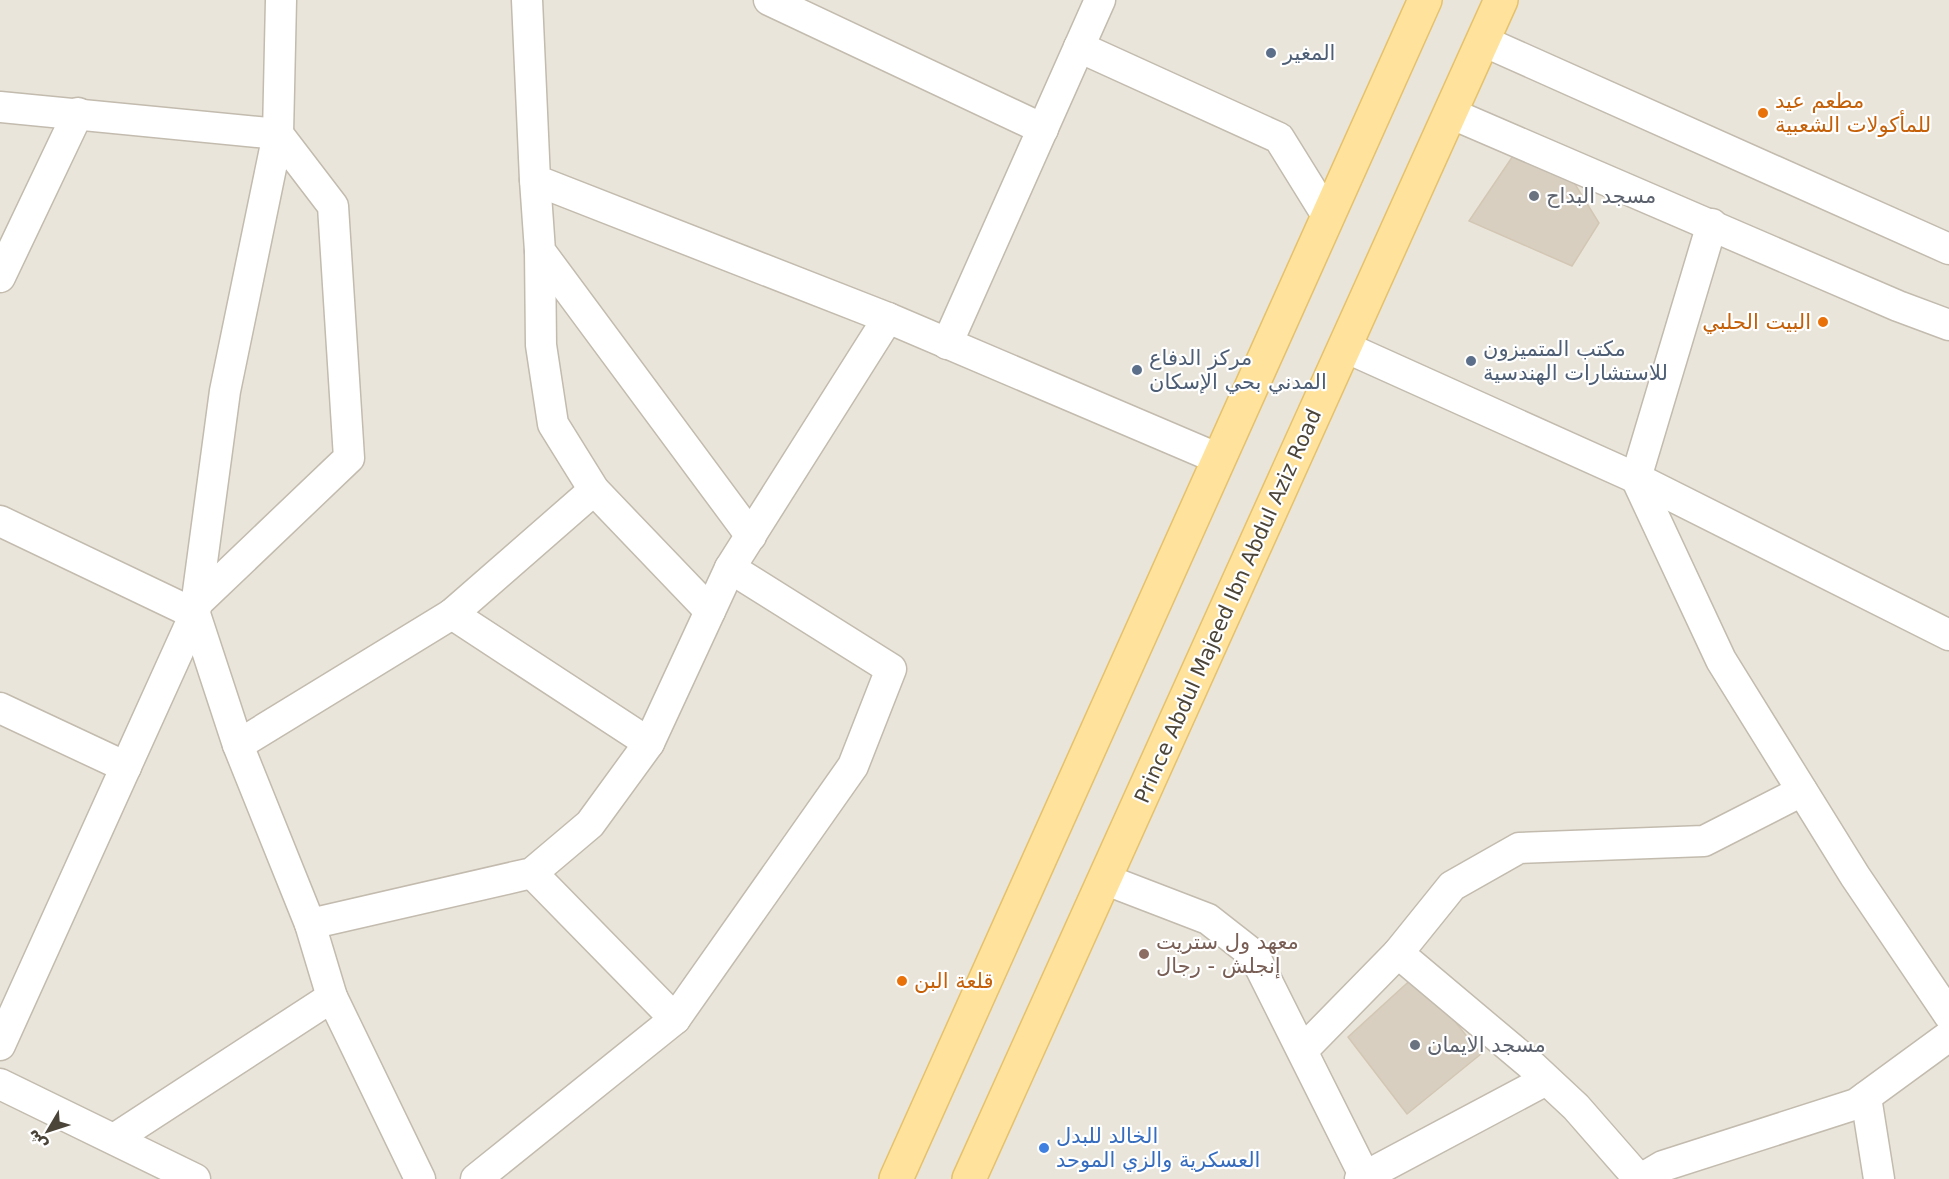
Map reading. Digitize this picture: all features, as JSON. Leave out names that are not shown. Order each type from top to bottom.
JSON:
[{"type":"main road","points":[[896,1179],[1425,0]]},
{"type":"main road","name":"Prince Abdul Majeed Ibn Abdul Aziz Road","points":[[969,1179],[1501,0]]},
{"type":"street","points":[[0,1045],[196,609],[225,391],[278,134],[281,0]]},
{"type":"street","points":[[527,0],[540,251],[541,345],[553,424],[594,490],[710,611]]},
{"type":"street","points":[[769,0],[1043,129]]},
{"type":"street","points":[[947,344],[1100,0]]},
{"type":"street","points":[[1483,41],[1949,249]]},
{"type":"street","points":[[1079,47],[1279,138],[1328,217]]},
{"type":"street","points":[[0,106],[278,134],[333,206],[349,458],[196,609]]},
{"type":"street","points":[[0,277],[78,113]]},
{"type":"street","points":[[1450,113],[1898,306],[1949,325]]},
{"type":"street","points":[[535,180],[888,318],[1220,459]]},
{"type":"street","points":[[1712,224],[1636,478],[1721,660],[1854,876],[1949,1015]]},
{"type":"street","points":[[540,251],[751,536]]},
{"type":"street","points":[[310,924],[532,873],[590,824],[649,743],[730,568],[888,318]]},
{"type":"street","points":[[1345,347],[1636,478],[1949,635]]},
{"type":"street","points":[[238,745],[452,614],[594,490]]},
{"type":"street","points":[[0,521],[196,609],[238,745],[310,924],[332,997],[420,1179]]},
{"type":"street","points":[[476,1179],[675,1019],[853,766],[891,669],[730,568]]},
{"type":"street","points":[[452,614],[649,743]]},
{"type":"street","points":[[0,708],[126,767]]},
{"type":"street","points":[[1304,1050],[1398,953],[1452,886],[1519,848],[1704,841],[1802,791]]},
{"type":"street","points":[[532,873],[675,1019]]},
{"type":"street","points":[[1104,879],[1208,919],[1254,955],[1304,1050],[1364,1178],[1546,1080]]},
{"type":"street","points":[[1398,953],[1576,1107],[1640,1179],[1663,1166],[1856,1104],[1949,1036]]},
{"type":"street","points":[[114,1139],[332,997]]},
{"type":"street","points":[[0,1084],[195,1179]]},
{"type":"street","points":[[1866,1096],[1879,1179]]},
{"type":"shaded area","points":[[0,0],[1949,0],[1949,1179],[0,1179]]},
{"type":"building","name":"مسجد البداح","points":[[1517,150],[1567,171],[1599,223],[1572,266],[1469,221]]},
{"type":"building","name":"مسجد الايمان","points":[[1417,974],[1481,1054],[1407,1114],[1348,1037]]},
{"type":"place","name":"المغير","points":[[1271,53]]},
{"type":"place","name":"مطعم عيد للمأكولات الشعبية","points":[[1763,113]]},
{"type":"place","name":"مسجد البداح","points":[[1534,196]]},
{"type":"place","name":"البيت الحلبي","points":[[1823,322]]},
{"type":"place","name":"مكتب المتميزون للاستشارات الهندسية","points":[[1471,361]]},
{"type":"place","name":"مركز الدفاع المدني بحي الإسكان","points":[[1137,370]]},
{"type":"place","name":"معهد ول ستريت إنجلش - رجال","points":[[1144,954]]},
{"type":"place","name":"قلعة البن","points":[[902,981]]},
{"type":"place","name":"مسجد الايمان","points":[[1415,1045]]},
{"type":"place","name":"الخالد للبدل العسكرية والزي الموحد","points":[[1044,1148]]}]
